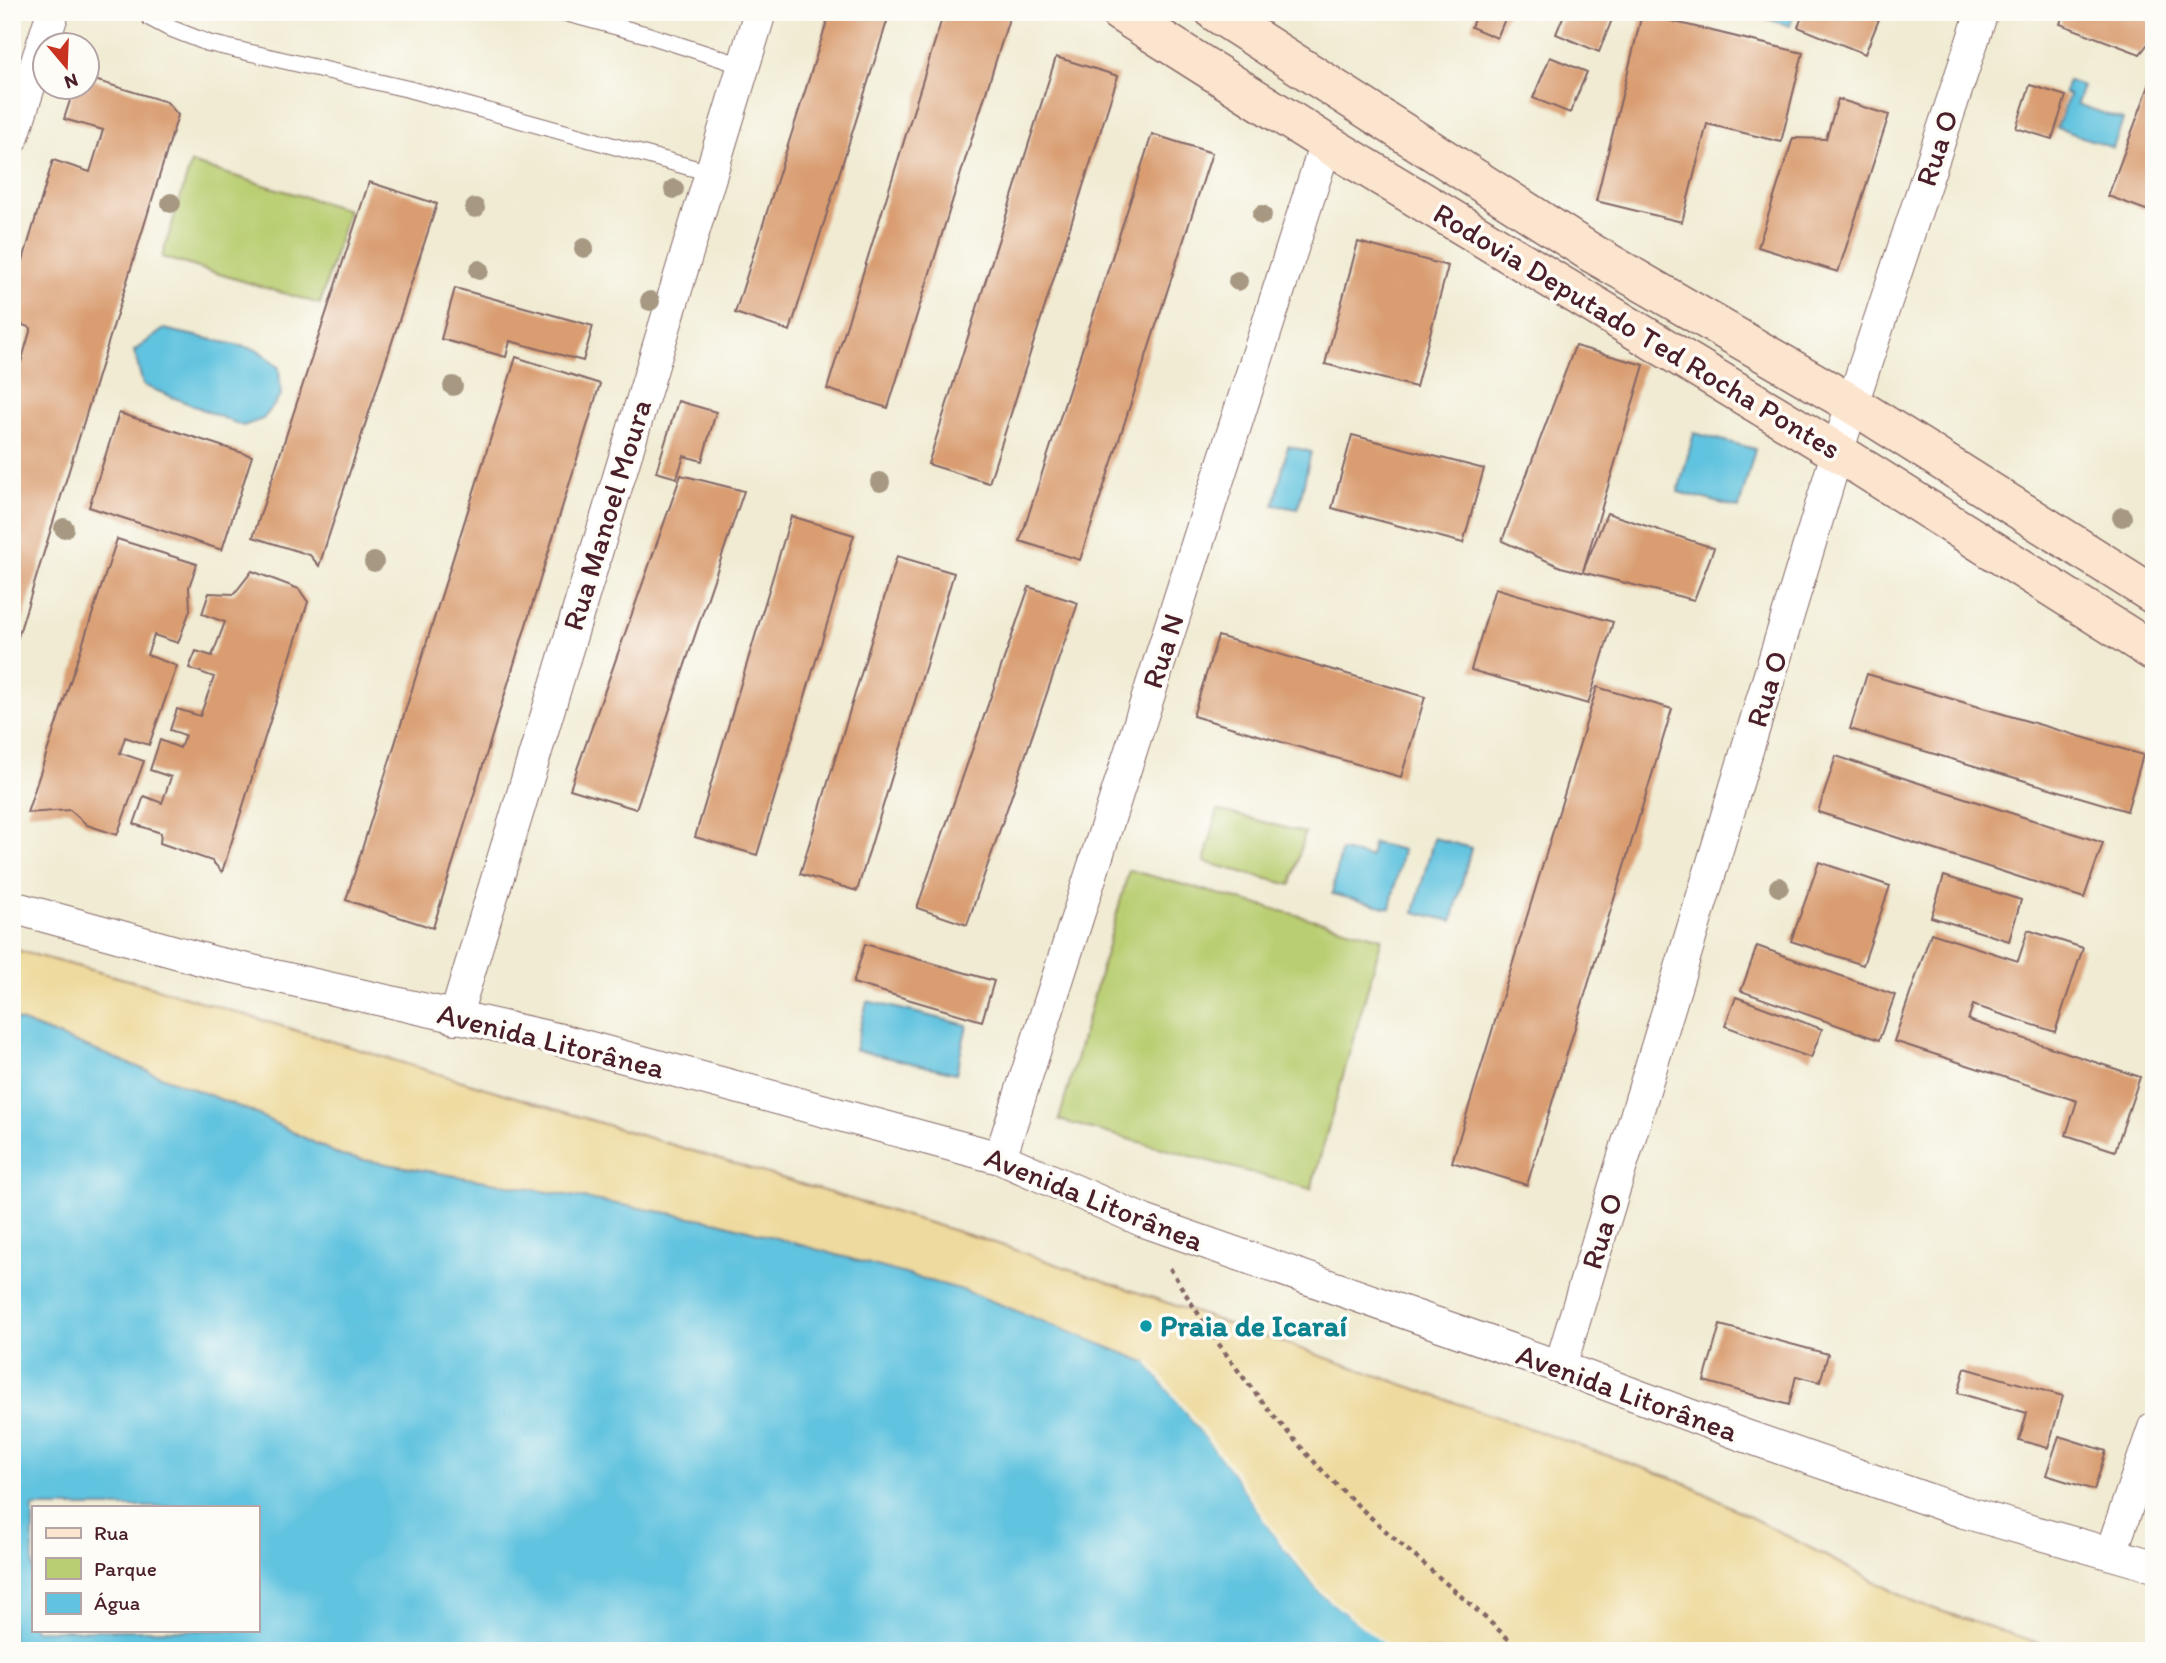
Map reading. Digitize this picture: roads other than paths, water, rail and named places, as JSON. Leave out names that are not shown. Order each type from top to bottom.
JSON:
[{"type":"main road","name":"Rodovia Deputado Ted Rocha Pontes","points":[[1119,12],[1326,143],[1839,453],[2154,652]]},
{"type":"main road","name":"Rodovia Deputado Ted Rocha Pontes","points":[[1214,12],[1590,252],[1852,404],[2154,595]]},
{"type":"street","points":[[12,139],[52,12]]},
{"type":"street","name":"Rua Manoel Moura","points":[[455,1017],[760,12]]},
{"type":"street","name":"Rua O","points":[[1560,1367],[1852,404],[1982,12]]},
{"type":"street","name":"Rua N","points":[[1000,1158],[1326,143]]},
{"type":"street","name":"Avenida Litorânea","points":[[12,906],[212,962],[557,1039],[1000,1158],[1144,1221],[1560,1367],[1740,1434],[1964,1512],[2154,1566]]},
{"type":"street","points":[[2111,1553],[2154,1428]]},
{"type":"lane","points":[[146,12],[150,18],[167,27],[208,43],[408,89],[711,173]]},
{"type":"lane","points":[[562,12],[648,35],[744,66]]},
{"type":"water","points":[[1760,12],[1795,12],[1790,26],[1759,16]]},
{"type":"water","points":[[2068,81],[2083,86],[2077,104],[2123,120],[2113,148],[2057,128],[2069,95],[2064,92]]},
{"type":"water","points":[[164,329],[258,350],[279,368],[281,396],[263,419],[243,426],[143,385],[134,351]]},
{"type":"water","points":[[1694,433],[1755,449],[1739,508],[1678,492]]},
{"type":"water","points":[[1288,446],[1311,452],[1298,509],[1274,505]]},
{"type":"water","points":[[1434,838],[1471,848],[1452,921],[1414,912]]},
{"type":"water","points":[[1373,843],[1403,850],[1390,908],[1332,894],[1341,851],[1370,857]]},
{"type":"water","points":[[867,1001],[967,1025],[956,1073],[855,1050]]},
{"type":"water","points":[[12,1018],[250,1111],[341,1156],[719,1222],[966,1291],[1146,1362],[1232,1472],[1273,1534],[1321,1594],[1394,1651],[12,1651]]},
{"type":"place","name":"Praia de Icaraí","points":[[1146,1326]]}]
